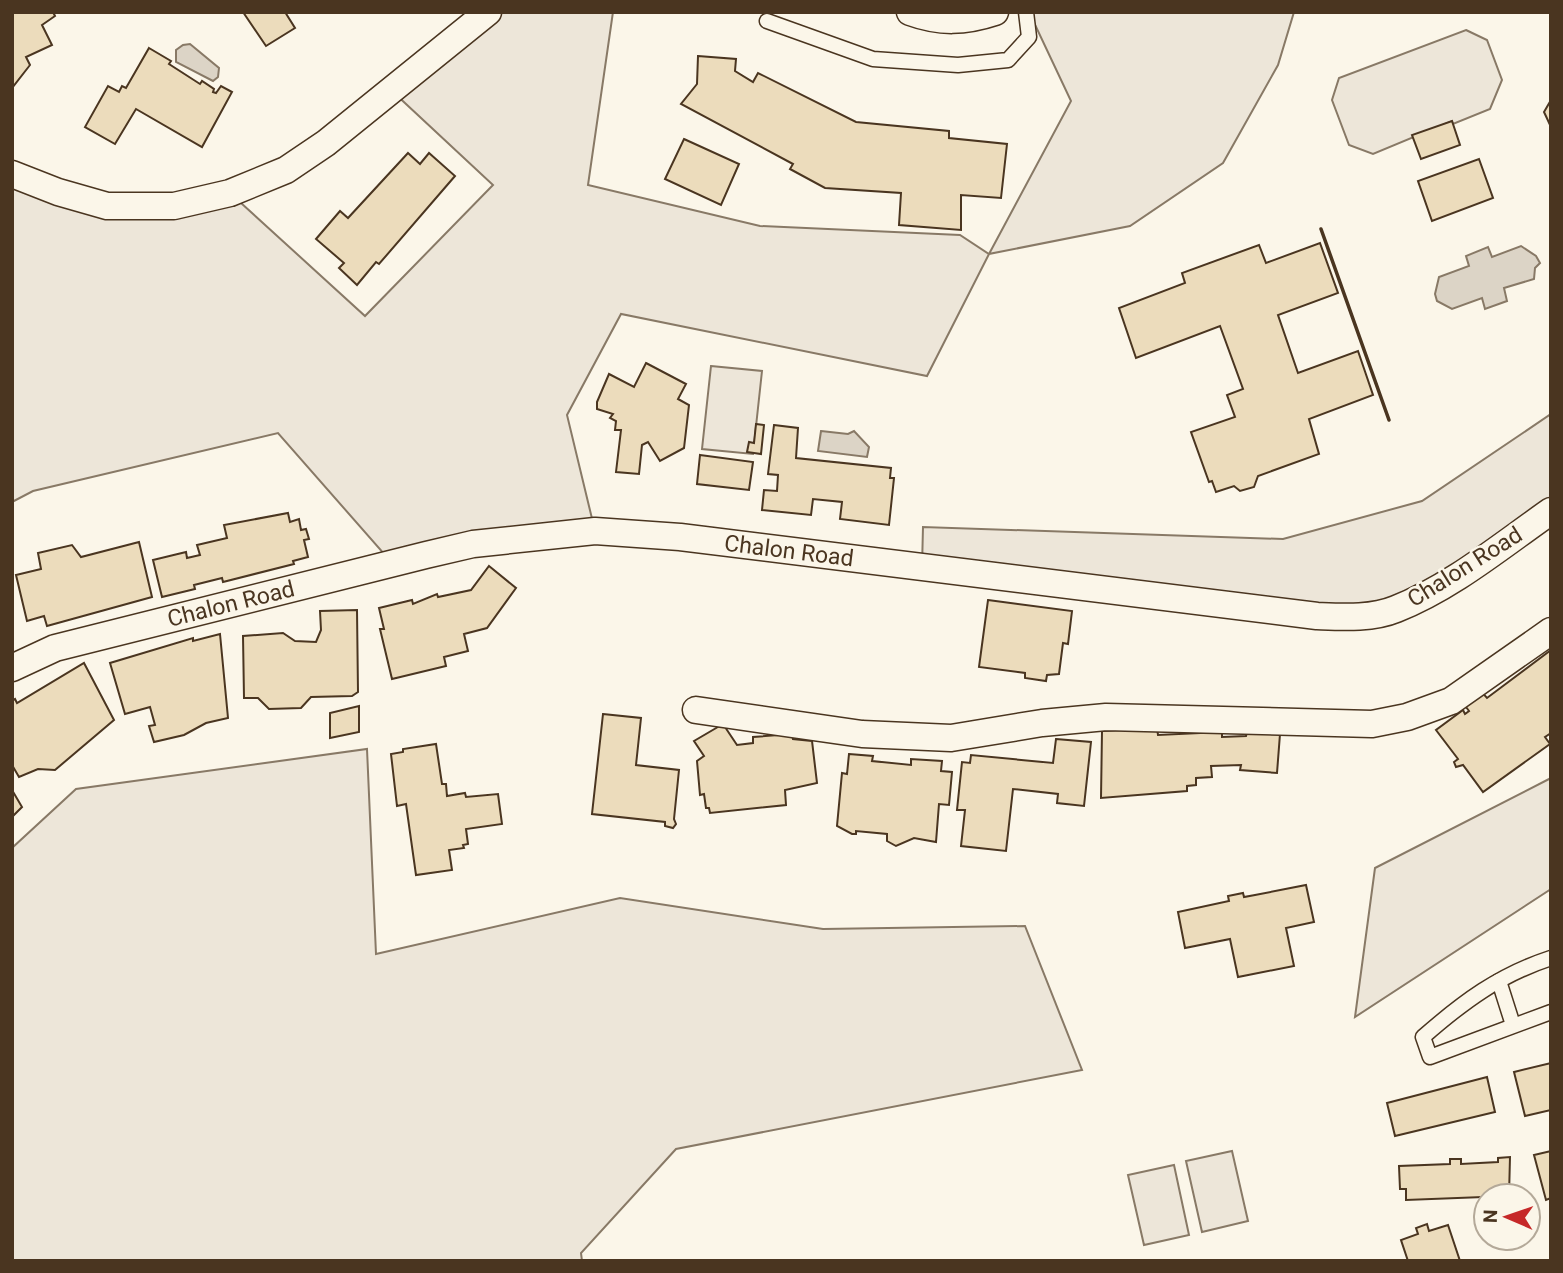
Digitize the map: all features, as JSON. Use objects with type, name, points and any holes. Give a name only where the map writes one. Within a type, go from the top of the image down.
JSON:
[{"type":"street","points":[[12,174],[58,192],[107,205],[174,206],[230,194],[286,170],[326,142],[488,12]]},
{"type":"street","points":[[910,12],[939,20],[966,21],[995,12]]},
{"type":"street","name":"Chalon Road","points":[[12,668],[55,648],[426,555],[473,544],[595,531],[680,537],[1303,614],[1354,617],[1395,610],[1449,582],[1551,511]]},
{"type":"street","points":[[696,710],[862,734],[951,738],[1042,723],[1106,717],[1372,724],[1407,717],[1451,701],[1551,631]]},
{"type":"lane","points":[[767,21],[873,59],[958,65],[1008,60],[1029,37],[1026,12]]},
{"type":"lane","points":[[1551,958],[1468,998],[1423,1037],[1430,1057],[1551,1012]]},
{"type":"lane","points":[[1499,981],[1513,1025]]},
{"type":"shaded area","points":[[488,12],[613,12],[588,185],[760,226],[960,235],[989,254],[927,376],[621,314],[567,415],[595,531],[392,563],[278,433],[33,491],[12,502],[12,174],[107,206],[230,193],[365,316],[493,185],[391,90]]},
{"type":"shaded area","points":[[1029,12],[1294,12],[1278,65],[1223,163],[1130,226],[989,254],[1071,101]]},
{"type":"shaded area","points":[[1466,30],[1487,40],[1502,80],[1490,109],[1453,124],[1452,121],[1373,154],[1349,145],[1332,100],[1339,78]]},
{"type":"shaded area","points":[[190,44],[219,68],[218,77],[213,81],[176,62],[176,50]]},
{"type":"shaded area","points":[[1521,246],[1536,256],[1540,263],[1535,268],[1534,279],[1504,288],[1507,301],[1485,309],[1482,298],[1452,309],[1437,301],[1435,294],[1439,277],[1469,266],[1466,256],[1488,247],[1492,257]]},
{"type":"shaded area","points":[[711,366],[762,371],[753,454],[702,449]]},
{"type":"shaded area","points":[[1551,414],[1551,511],[1395,610],[922,567],[923,527],[1283,539],[1422,501]]},
{"type":"shaded area","points":[[821,431],[848,434],[854,431],[869,447],[867,457],[818,451]]},
{"type":"shaded area","points":[[367,749],[376,954],[620,898],[823,929],[1025,926],[1082,1070],[676,1149],[581,1253],[582,1261],[12,1261],[12,848],[76,789]]},
{"type":"shaded area","points":[[1551,778],[1551,889],[1355,1017],[1375,868]]},
{"type":"shaded area","points":[[1232,1151],[1248,1221],[1202,1232],[1186,1161]]},
{"type":"shaded area","points":[[1174,1165],[1189,1235],[1144,1245],[1128,1175]]},
{"type":"building","points":[[12,12],[53,12],[55,16],[42,25],[52,45],[26,57],[30,65],[12,88]]},
{"type":"building","points":[[243,12],[285,12],[295,28],[266,46]]},
{"type":"building","points":[[149,48],[200,84],[202,81],[214,89],[213,92],[216,93],[221,86],[232,92],[202,147],[136,109],[115,144],[85,127],[108,86],[119,92],[122,86],[126,88]]},
{"type":"building","points":[[698,56],[736,59],[735,71],[753,82],[758,73],[856,122],[949,131],[949,138],[1007,144],[1001,198],[961,195],[961,230],[899,225],[901,193],[825,188],[790,169],[793,164],[681,104],[697,84]]},
{"type":"building","points":[[1551,100],[1551,127],[1544,112]]},
{"type":"building","points":[[1452,121],[1460,145],[1421,159],[1412,135]]},
{"type":"building","points":[[684,139],[739,164],[721,205],[665,179]]},
{"type":"building","points":[[408,153],[420,164],[429,153],[455,176],[379,264],[376,262],[357,285],[339,268],[344,263],[316,239],[340,211],[348,218]]},
{"type":"building","points":[[1479,159],[1493,198],[1432,221],[1418,181]]},
{"type":"building","points":[[1320,243],[1338,293],[1278,315],[1298,373],[1358,351],[1373,395],[1309,419],[1319,454],[1258,476],[1254,487],[1240,491],[1234,486],[1216,492],[1212,481],[1209,482],[1191,432],[1235,417],[1227,395],[1243,389],[1220,326],[1136,358],[1119,308],[1185,283],[1182,273],[1259,245],[1266,263]]},
{"type":"building","points":[[646,363],[686,384],[678,399],[689,405],[684,448],[660,461],[648,442],[642,445],[639,474],[616,472],[621,430],[615,430],[616,421],[610,418],[613,414],[597,409],[597,402],[609,374],[634,387]]},
{"type":"building","points":[[756,424],[764,425],[761,454],[747,452],[749,442],[754,443]]},
{"type":"building","points":[[774,425],[798,428],[796,458],[891,468],[890,478],[894,478],[889,525],[840,519],[842,502],[813,499],[811,515],[762,510],[764,490],[777,491],[778,475],[768,474]]},
{"type":"building","points":[[700,455],[753,462],[749,490],[697,484]]},
{"type":"building","points":[[288,513],[290,522],[299,519],[301,530],[306,529],[309,539],[304,540],[308,557],[293,561],[294,564],[223,582],[222,578],[194,585],[195,589],[162,597],[153,560],[186,552],[187,558],[200,555],[197,545],[227,538],[224,525]]},
{"type":"building","points":[[139,542],[152,597],[47,626],[44,616],[27,621],[16,575],[41,569],[38,553],[72,545],[81,557]]},
{"type":"building","points":[[489,566],[516,588],[487,628],[464,634],[468,651],[444,657],[446,666],[392,679],[380,629],[384,629],[379,608],[412,600],[413,604],[437,594],[438,597],[471,590]]},
{"type":"building","points":[[988,600],[1072,611],[1068,644],[1063,643],[1059,674],[1047,675],[1046,681],[1025,678],[1025,673],[979,667]]},
{"type":"building","points":[[357,610],[358,692],[352,696],[311,697],[301,708],[269,709],[258,698],[244,698],[243,636],[283,633],[295,641],[316,642],[321,630],[320,611]]},
{"type":"building","points":[[220,634],[228,718],[206,723],[184,735],[154,742],[149,726],[155,725],[150,707],[125,714],[110,663],[193,638],[193,641]]},
{"type":"building","points":[[1551,650],[1551,733],[1545,737],[1550,744],[1483,792],[1463,765],[1456,767],[1454,762],[1458,759],[1436,730],[1463,710],[1465,714],[1469,711],[1463,703],[1480,690],[1487,698]]},
{"type":"building","points":[[84,663],[114,720],[55,770],[38,769],[19,777],[12,765],[12,701],[15,699],[17,703]]},
{"type":"building","points":[[359,706],[359,732],[330,738],[330,713]]},
{"type":"building","points":[[603,714],[641,718],[636,765],[679,770],[674,819],[676,824],[673,828],[665,826],[665,822],[592,814]]},
{"type":"building","points":[[723,724],[737,745],[753,743],[753,737],[792,734],[793,739],[812,741],[817,783],[785,790],[786,805],[710,813],[709,808],[706,808],[704,794],[700,795],[697,761],[704,756],[694,741]]},
{"type":"building","points":[[1157,728],[1158,735],[1222,732],[1222,737],[1246,736],[1247,732],[1280,734],[1277,773],[1240,770],[1241,765],[1211,766],[1212,777],[1196,778],[1196,785],[1187,786],[1187,791],[1101,798],[1102,731]]},
{"type":"building","points":[[1056,739],[1091,742],[1084,806],[1057,803],[1058,794],[1013,789],[1006,851],[961,846],[965,810],[957,810],[962,762],[970,763],[971,755],[1053,763]]},
{"type":"building","points":[[436,744],[442,784],[446,784],[447,796],[465,793],[466,797],[498,794],[502,824],[466,829],[468,844],[463,845],[464,848],[449,850],[452,870],[416,875],[406,804],[397,806],[391,754],[403,752],[403,749]]},
{"type":"building","points":[[849,754],[873,756],[872,761],[911,765],[911,759],[942,761],[941,771],[952,772],[949,805],[939,804],[936,842],[914,838],[896,846],[887,841],[887,834],[856,831],[856,834],[852,834],[837,826],[842,773],[847,774]]},
{"type":"building","points":[[12,790],[22,807],[12,817]]},
{"type":"building","points":[[1306,885],[1314,922],[1286,928],[1294,966],[1238,977],[1230,939],[1185,948],[1178,912],[1229,901],[1228,896],[1243,893],[1244,897]]},
{"type":"building","points":[[1551,1063],[1551,1110],[1525,1116],[1514,1072]]},
{"type":"building","points":[[1487,1077],[1495,1112],[1395,1136],[1387,1103]]},
{"type":"building","points":[[1551,1151],[1551,1198],[1546,1200],[1542,1182],[1534,1155]]},
{"type":"building","points":[[1510,1157],[1509,1182],[1472,1182],[1472,1197],[1406,1200],[1406,1189],[1400,1189],[1399,1166],[1450,1164],[1450,1159],[1461,1159],[1461,1164],[1498,1162],[1498,1158]]},
{"type":"building","points":[[1427,1224],[1429,1231],[1448,1225],[1460,1261],[1408,1261],[1401,1240],[1418,1234],[1416,1228]]},
{"type":"wall","points":[[1321,229],[1389,420]]}]
